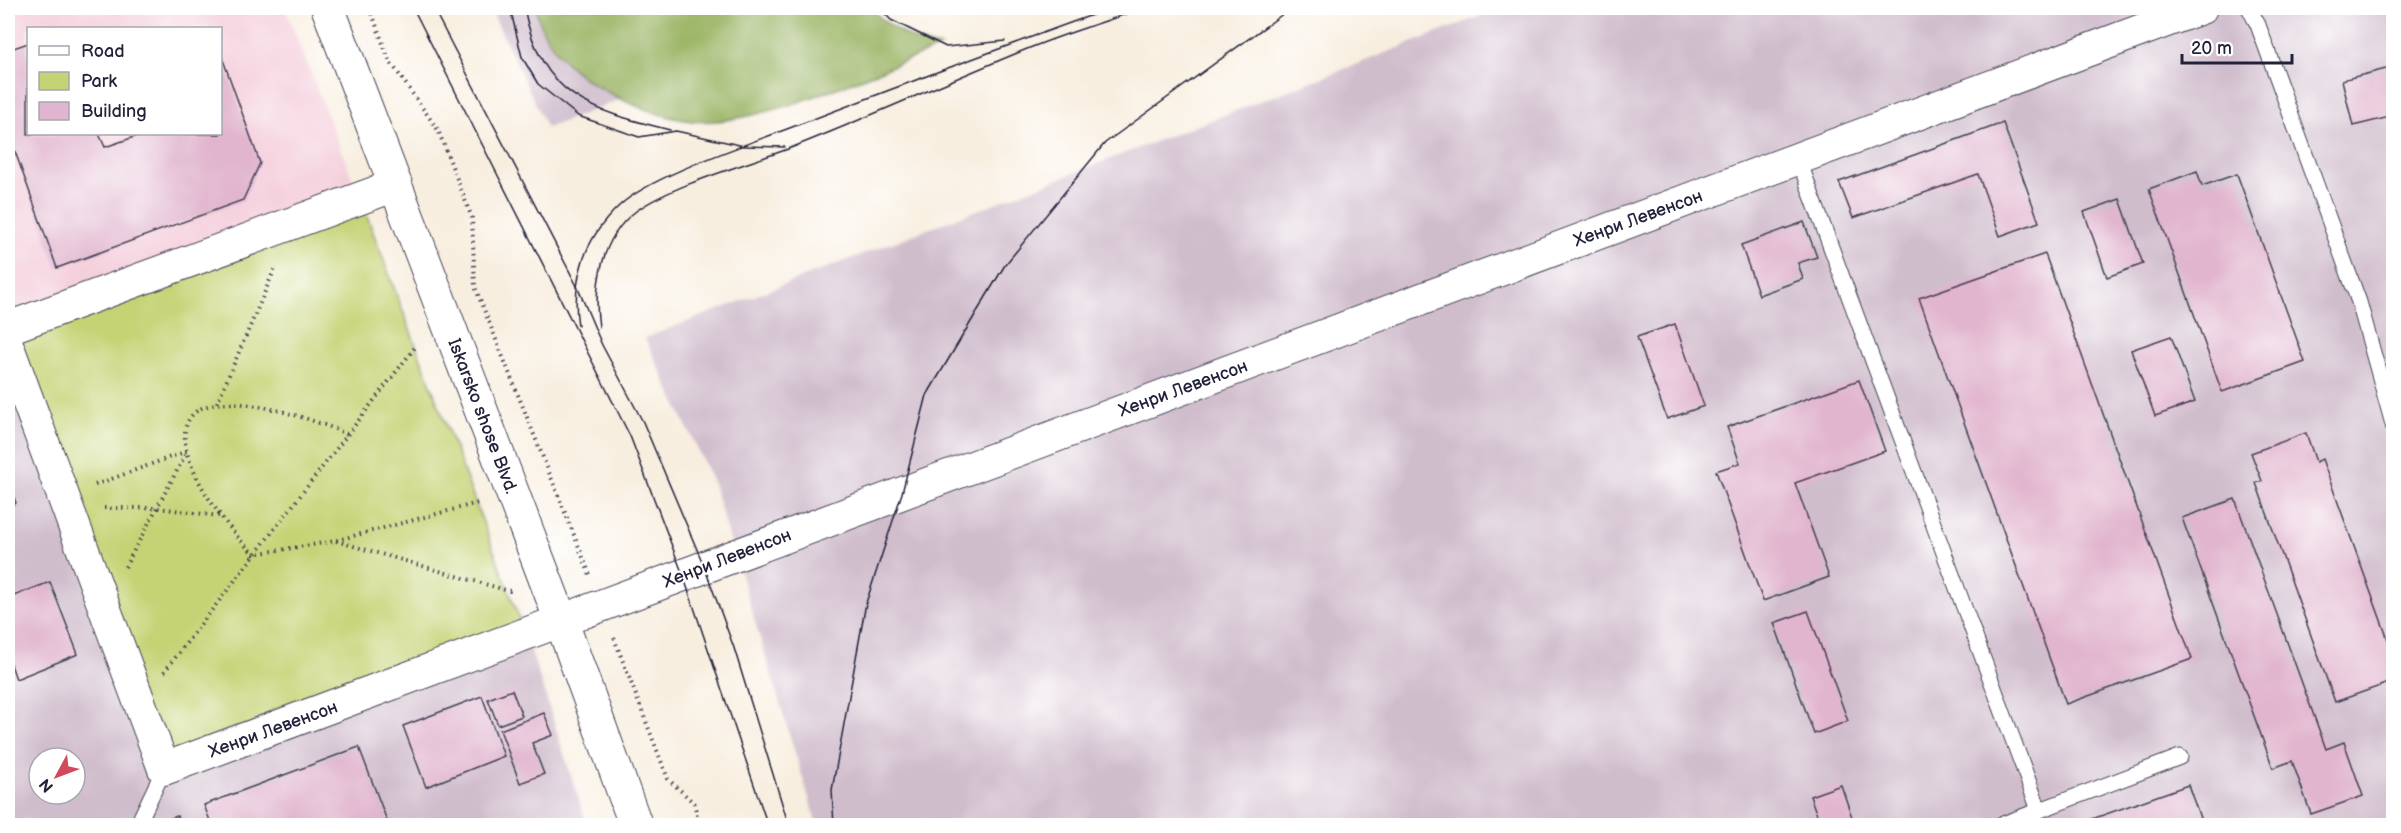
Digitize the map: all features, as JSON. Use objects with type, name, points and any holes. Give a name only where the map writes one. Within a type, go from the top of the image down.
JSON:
[{"type":"main road","name":"Iskarsko shose Blvd.","points":[[328,8],[562,623],[636,825]]},
{"type":"street","name":"Хенри Левенсон","points":[[164,769],[562,623],[735,555],[2201,8]]},
{"type":"street","points":[[8,328],[396,185]]},
{"type":"street","points":[[8,347],[164,769]]},
{"type":"lane","points":[[2249,8],[2258,25],[2359,302],[2394,428]]},
{"type":"lane","points":[[1798,158],[2039,810]]},
{"type":"lane","points":[[1998,825],[2180,757]]},
{"type":"lane","points":[[137,825],[164,769]]},
{"type":"path","points":[[370,8],[389,60],[438,130],[471,218],[475,287],[603,606],[668,779],[694,803],[700,825]]},
{"type":"path","points":[[217,403],[295,222]]},
{"type":"path","points":[[140,704],[416,345]]},
{"type":"path","points":[[254,554],[238,540],[199,485],[187,451],[186,426],[199,409],[217,403],[272,409],[303,416],[347,434]]},
{"type":"path","points":[[65,502],[187,451]]},
{"type":"path","points":[[104,606],[187,451]]},
{"type":"path","points":[[65,502],[158,508],[220,516]]},
{"type":"path","points":[[254,554],[334,541],[478,502]]},
{"type":"path","points":[[334,541],[509,591]]},
{"type":"shaded area","points":[[8,8],[285,8],[360,198],[8,328]]},
{"type":"shaded area","points":[[490,8],[854,8],[547,128]]},
{"type":"shaded area","points":[[1502,8],[2393,8],[2393,825],[817,825],[712,480],[645,338]]},
{"type":"shaded area","points":[[8,347],[526,636],[587,825],[8,825]]},
{"type":"green space","points":[[536,8],[870,8],[902,33],[920,42],[940,47],[817,96],[783,107],[719,121],[692,121],[667,116],[629,103],[575,71],[550,42]]},
{"type":"green space","points":[[360,198],[526,636],[164,769],[8,328]]},
{"type":"building","points":[[27,43],[27,135],[99,135],[105,147],[140,135],[222,135],[222,57],[260,163],[243,200],[57,268],[8,132],[8,50]]},
{"type":"building","points":[[2394,67],[2394,116],[2353,126],[2342,80]]},
{"type":"building","points":[[2003,123],[2039,222],[2000,236],[1978,174],[1853,218],[1839,182]]},
{"type":"building","points":[[2197,171],[2202,186],[2237,174],[2305,362],[2222,392],[2149,189]]},
{"type":"building","points":[[2120,199],[2143,264],[2107,277],[2084,212]]},
{"type":"building","points":[[1804,222],[1817,257],[1798,263],[1803,279],[1759,295],[1741,245]]},
{"type":"building","points":[[2045,254],[2192,659],[2066,704],[1919,298]]},
{"type":"building","points":[[1675,324],[1704,406],[1667,419],[1637,337]]},
{"type":"building","points":[[2171,336],[2195,402],[2155,416],[2131,350]]},
{"type":"building","points":[[1859,380],[1885,451],[1795,483],[1829,577],[1763,601],[1716,471],[1740,463],[1727,427]]},
{"type":"building","points":[[2306,433],[2316,462],[2322,459],[2394,656],[2394,681],[2335,702],[2256,483],[2262,481],[2251,453]]},
{"type":"building","points":[[8,482],[16,503],[8,507]]},
{"type":"building","points":[[2235,499],[2326,749],[2344,742],[2363,796],[2311,814],[2292,761],[2273,768],[2182,518]]},
{"type":"building","points":[[50,582],[78,654],[16,679],[8,656],[8,598]]},
{"type":"building","points":[[1808,611],[1848,721],[1814,734],[1774,623]]},
{"type":"building","points":[[512,690],[522,716],[498,725],[488,699]]},
{"type":"building","points":[[482,696],[504,756],[426,787],[403,726]]},
{"type":"building","points":[[544,713],[553,735],[532,743],[544,774],[520,783],[500,730]]},
{"type":"building","points":[[359,747],[389,826],[212,826],[204,805]]},
{"type":"building","points":[[1841,785],[1855,826],[1821,826],[1810,796]]},
{"type":"building","points":[[2188,785],[2203,826],[2075,826],[2075,825]]},
{"type":"building","points":[[177,816],[180,826],[152,826],[152,825]]},
{"type":"tram line","points":[[413,8],[630,436],[683,575],[768,826]]},
{"type":"tram line","points":[[433,8],[577,286],[602,345],[643,422],[704,566],[734,648],[789,826]]},
{"type":"tram line","points":[[510,8],[522,57],[538,84],[578,116],[639,137],[676,131],[744,146],[785,147]]},
{"type":"tram line","points":[[524,8],[532,38],[543,62],[573,95],[616,115],[670,130]]},
{"type":"tram line","points":[[879,8],[891,20],[946,47],[1005,41]]},
{"type":"tram line","points":[[578,326],[576,309],[579,276],[589,246],[597,232],[619,206],[651,184],[718,155],[1112,8]]},
{"type":"tram line","points":[[599,327],[597,296],[607,249],[624,222],[651,202],[709,176],[819,137],[1032,47],[1144,8]]},
{"type":"tram line","points":[[834,826],[832,790],[866,603],[902,493],[927,395],[1005,265],[1105,143],[1291,8]]}]
